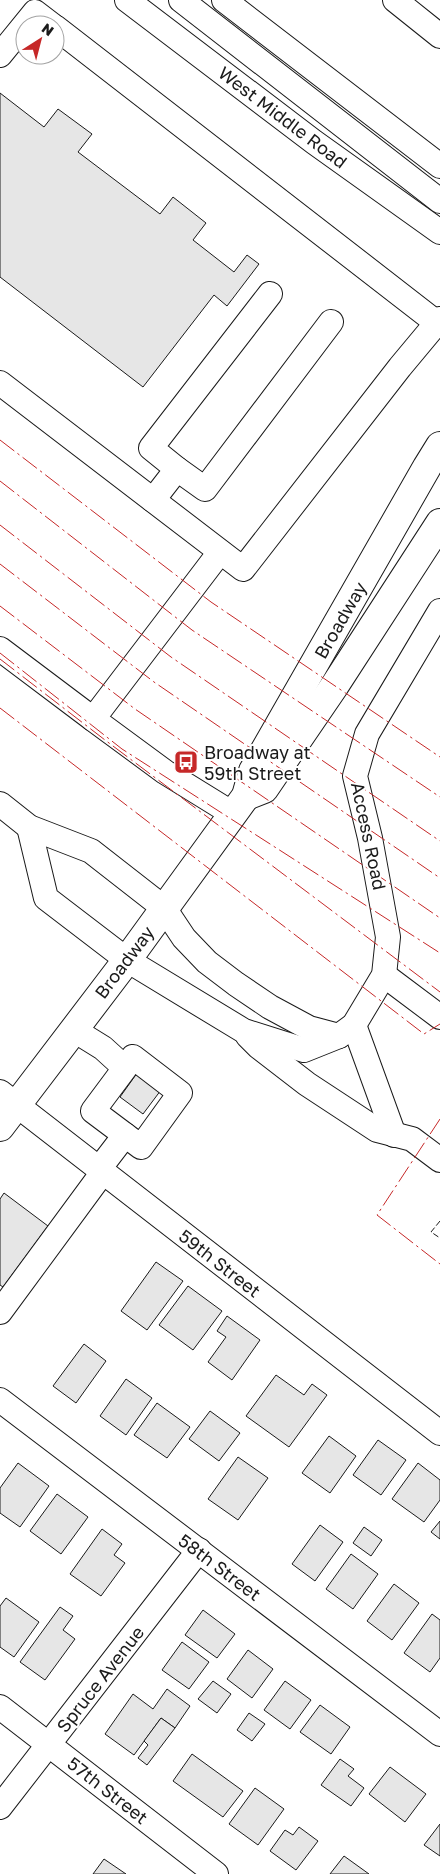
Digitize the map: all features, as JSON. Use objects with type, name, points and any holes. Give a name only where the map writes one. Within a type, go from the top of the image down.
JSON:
[{"type":"main road","name":"Broadway","points":[[0,1127],[9,1099],[74,1030],[239,805],[253,771],[433,456]]},
{"type":"main road","name":"Broadway","points":[[239,805],[264,789],[340,677],[440,523]]},
{"type":"street","name":"West Middle Road","points":[[127,0],[314,142],[440,232]]},
{"type":"street","name":"West Middle Road","points":[[181,0],[440,201]]},
{"type":"street","points":[[224,0],[440,166]]},
{"type":"street","points":[[395,0],[440,36]]},
{"type":"street","points":[[0,383],[243,570],[400,368],[439,321],[65,35]]},
{"type":"street","points":[[0,55],[15,37]]},
{"type":"street","points":[[270,294],[151,448],[205,489],[331,322]]},
{"type":"street","points":[[153,500],[177,469]]},
{"type":"street","points":[[93,719],[220,552]]},
{"type":"street","name":"Access Road","points":[[347,1031],[384,975],[388,937],[370,838],[355,776],[367,734],[440,611]]},
{"type":"street","points":[[0,649],[165,772],[239,805]]},
{"type":"street","points":[[0,804],[30,827],[91,851],[164,908],[189,944],[207,962],[270,1007],[310,1028],[347,1031]]},
{"type":"street","points":[[30,827],[46,898],[126,960],[244,1031],[304,1050],[347,1031]]},
{"type":"street","points":[[384,975],[440,1017]]},
{"type":"street","points":[[74,1030],[102,1048],[126,1068]]},
{"type":"street","points":[[244,1031],[259,1047],[307,1084],[377,1130],[412,1139],[440,1160]]},
{"type":"street","points":[[347,1031],[394,1134]]},
{"type":"street","points":[[133,1057],[180,1093],[141,1147],[93,1111],[126,1068],[133,1057]]},
{"type":"street","name":"59th Street","points":[[9,1099],[440,1433]]},
{"type":"street","points":[[0,1312],[125,1135]]},
{"type":"street","name":"58th Street","points":[[0,1400],[440,1734]]},
{"type":"street","name":"Spruce Avenue","points":[[0,1807],[199,1550]]},
{"type":"street","name":"57th Street","points":[[0,1707],[216,1874]]},
{"type":"building","points":[[0,93],[44,127],[58,109],[92,134],[78,152],[160,214],[173,197],[206,223],[193,240],[234,272],[247,255],[259,264],[227,306],[214,295],[143,387],[0,277]]},
{"type":"building","points":[[140,1069],[164,1086],[143,1114],[120,1097]]},
{"type":"building","points":[[4,1193],[48,1226],[3,1287],[0,1285],[0,1199]]},
{"type":"building","points":[[156,1262],[183,1281],[147,1330],[121,1311]]},
{"type":"building","points":[[188,1286],[222,1311],[193,1350],[159,1325]]},
{"type":"building","points":[[227,1316],[260,1340],[232,1380],[208,1362],[226,1337],[217,1331]]},
{"type":"building","points":[[84,1344],[106,1361],[76,1403],[53,1386]]},
{"type":"building","points":[[276,1375],[304,1395],[312,1384],[327,1395],[289,1447],[246,1416]]},
{"type":"building","points":[[126,1379],[152,1398],[126,1435],[100,1416]]},
{"type":"building","points":[[157,1403],[190,1427],[167,1458],[134,1435]]},
{"type":"building","points":[[210,1411],[240,1433],[219,1461],[189,1439]]},
{"type":"building","points":[[329,1436],[356,1456],[330,1493],[302,1473]]},
{"type":"building","points":[[378,1440],[406,1460],[381,1495],[353,1475]]},
{"type":"building","points":[[238,1457],[268,1478],[238,1520],[208,1499]]},
{"type":"building","points":[[18,1463],[49,1486],[20,1527],[0,1513],[0,1488]]},
{"type":"building","points":[[418,1463],[440,1480],[440,1500],[424,1522],[392,1499]]},
{"type":"building","points":[[57,1494],[88,1517],[61,1554],[30,1531]]},
{"type":"building","points":[[440,1521],[440,1539],[431,1532]]},
{"type":"building","points":[[320,1525],[343,1542],[315,1581],[292,1564]]},
{"type":"building","points":[[364,1527],[382,1540],[371,1556],[353,1543]]},
{"type":"building","points":[[102,1529],[122,1544],[114,1555],[125,1563],[101,1596],[70,1574]]},
{"type":"building","points":[[351,1554],[378,1574],[353,1609],[326,1589]]},
{"type":"building","points":[[394,1584],[419,1603],[392,1640],[367,1621]]},
{"type":"building","points":[[6,1598],[39,1622],[14,1657],[0,1647],[0,1606]]},
{"type":"building","points":[[60,1607],[73,1616],[63,1630],[75,1639],[45,1680],[20,1662]]},
{"type":"building","points":[[203,1610],[235,1634],[217,1658],[185,1635]]},
{"type":"building","points":[[432,1614],[440,1620],[440,1658],[430,1672],[404,1653]]},
{"type":"building","points":[[182,1642],[209,1662],[189,1689],[162,1670]]},
{"type":"building","points":[[248,1650],[273,1669],[252,1698],[227,1679]]},
{"type":"building","points":[[213,1681],[231,1694],[217,1713],[198,1699]]},
{"type":"building","points":[[285,1681],[311,1700],[290,1729],[264,1710]]},
{"type":"building","points":[[167,1689],[190,1706],[175,1728],[161,1718],[134,1755],[105,1734],[133,1694],[153,1709]]},
{"type":"building","points":[[320,1705],[350,1727],[331,1754],[300,1732]]},
{"type":"building","points":[[249,1713],[265,1724],[252,1741],[237,1730]]},
{"type":"building","points":[[161,1718],[175,1728],[147,1765],[138,1758],[148,1745],[144,1741]]},
{"type":"building","points":[[192,1754],[243,1791],[223,1817],[173,1781]]},
{"type":"building","points":[[340,1759],[354,1769],[348,1776],[364,1788],[351,1806],[321,1785]]},
{"type":"building","points":[[390,1767],[426,1794],[405,1822],[369,1794]]},
{"type":"building","points":[[255,1788],[284,1809],[258,1845],[229,1824]]},
{"type":"building","points":[[440,1824],[440,1856],[424,1845]]},
{"type":"building","points":[[299,1827],[318,1841],[296,1870],[270,1851],[285,1830],[293,1835]]},
{"type":"building","points":[[344,1856],[369,1874],[330,1874]]},
{"type":"building","points":[[104,1859],[126,1874],[93,1874]]},
{"type":"fence","points":[[440,1221],[431,1232],[440,1238]]},
{"type":"power","points":[[0,440],[211,602],[440,757]]},
{"type":"power","points":[[0,481],[192,630],[440,797]]},
{"type":"power","points":[[0,525],[171,657],[440,841]]},
{"type":"power","points":[[0,564],[154,682],[440,878]]},
{"type":"power","points":[[0,606],[135,709],[440,918]]},
{"type":"power","points":[[0,653],[122,749],[440,953]]},
{"type":"power","points":[[0,659],[440,992]]},
{"type":"power","points":[[0,708],[424,1034],[440,1024]]},
{"type":"power","points":[[440,1119],[377,1215],[440,1264]]},
{"type":"place","name":"Broadway at 59th Street","points":[[186,762]]}]
